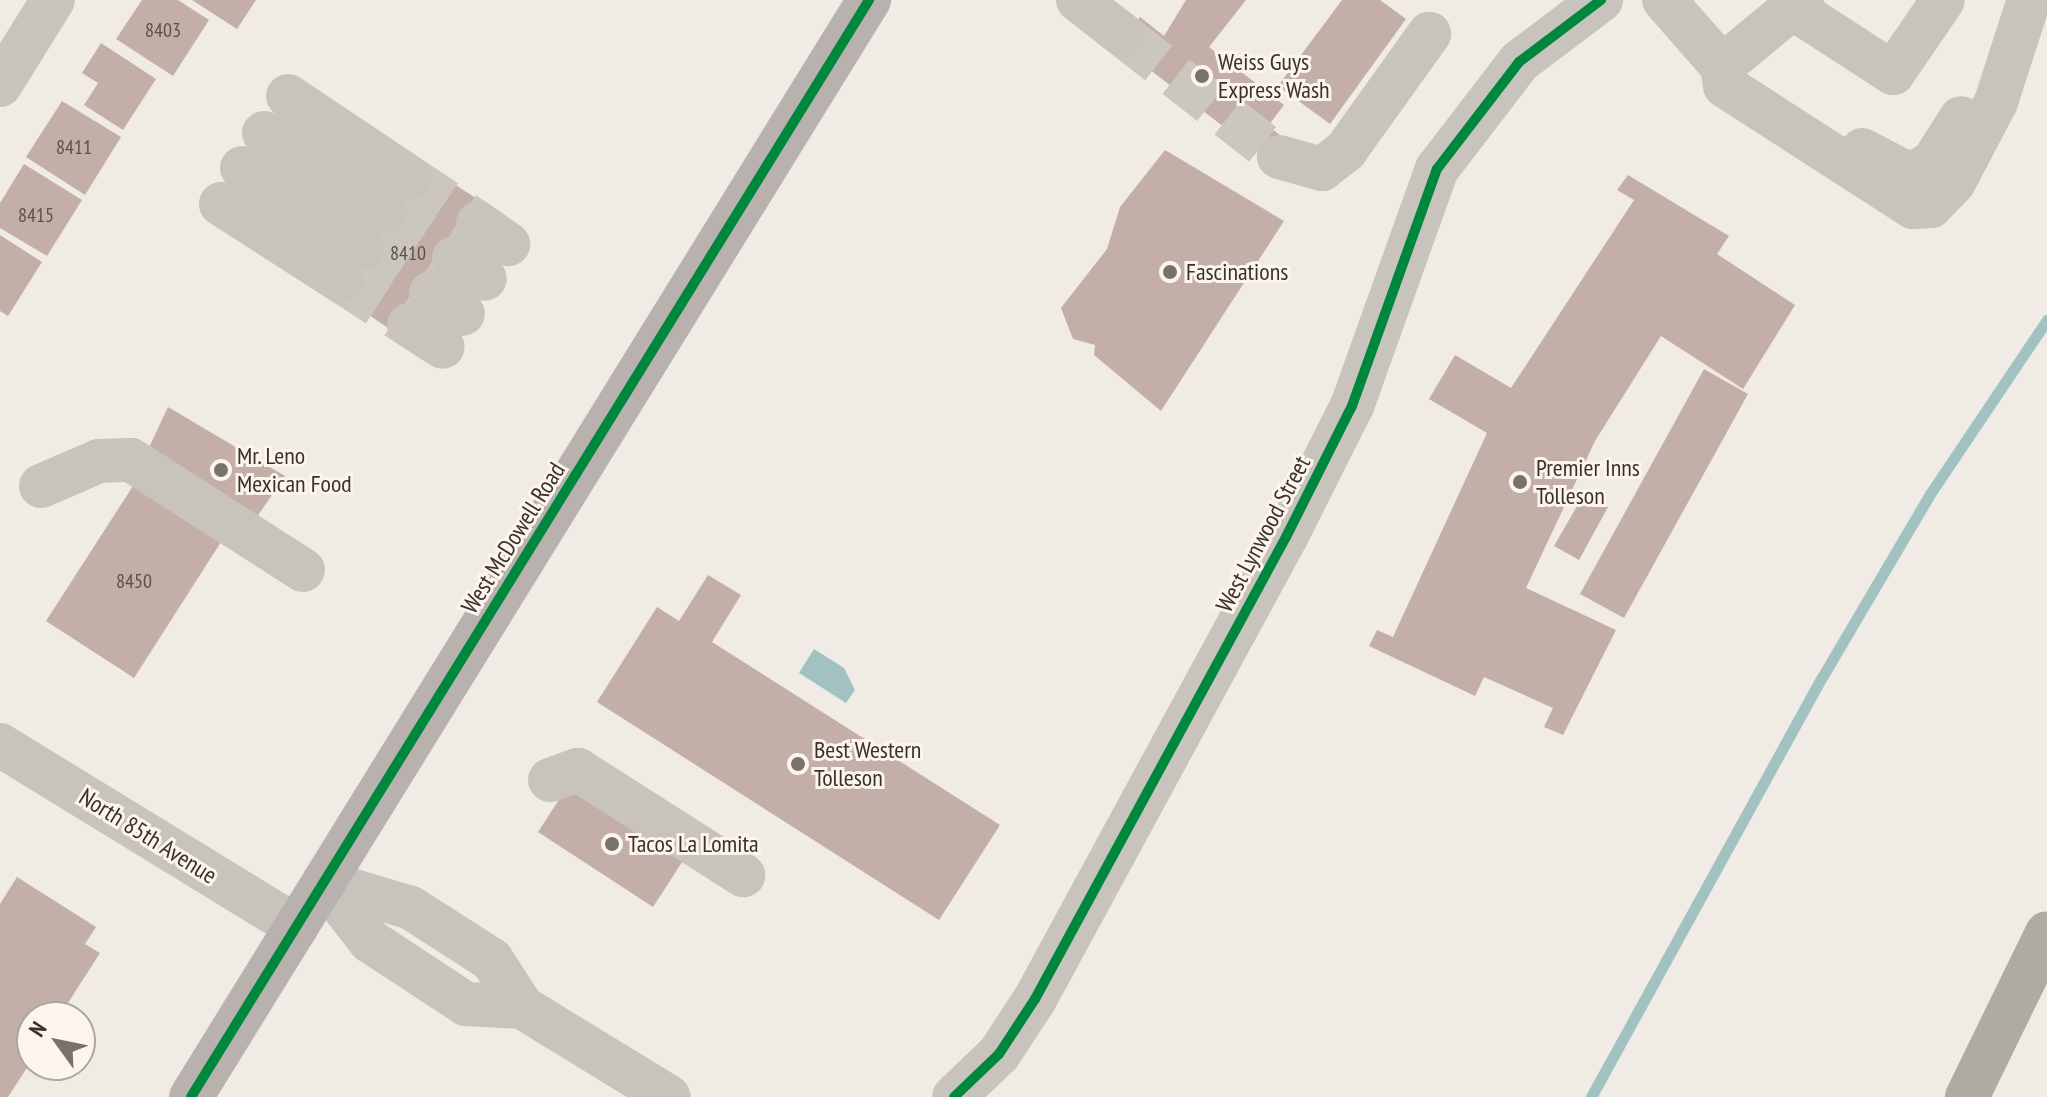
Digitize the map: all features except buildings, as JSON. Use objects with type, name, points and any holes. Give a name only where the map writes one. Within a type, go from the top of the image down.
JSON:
[{"type":"highway","points":[[1967,1097],[2047,933]]},
{"type":"main road","name":"West McDowell Road","points":[[191,1097],[869,0]]},
{"type":"street","points":[[0,85],[53,0]]},
{"type":"street","points":[[1078,0],[1124,36]]},
{"type":"street","name":"West Lynwood Street","points":[[954,1097],[999,1054],[1035,999],[1299,512],[1352,406],[1437,169],[1519,62],[1601,0]]},
{"type":"street","points":[[1664,0],[1722,66],[1725,86],[1890,197],[1931,206],[1954,182],[1996,102],[2029,0]]},
{"type":"street","points":[[1722,66],[1798,5],[1893,73],[1943,0]]},
{"type":"street","points":[[1722,66],[1743,65],[1890,170],[1910,175],[1944,150],[1971,99],[2000,0]]},
{"type":"street","points":[[1279,157],[1322,169],[1346,150],[1429,34]]},
{"type":"street","points":[[288,96],[374,230]]},
{"type":"street","points":[[374,230],[242,168],[374,230]]},
{"type":"street","points":[[41,486],[99,461],[131,460],[303,570]]},
{"type":"street","name":"North 85th Avenue","points":[[0,745],[297,927]]},
{"type":"street","points":[[550,780],[578,770],[743,875]]},
{"type":"street","points":[[324,882],[411,908],[492,960],[522,1007],[669,1097]]},
{"type":"water","points":[[814,649],[844,668],[855,690],[846,703],[799,673]]},
{"type":"waterway","points":[[1591,1097],[1821,679],[1930,494],[2047,320]]},
{"type":"tunnel","points":[[1124,36],[1279,157]]},
{"type":"tunnel","points":[[409,177],[478,223]]},
{"type":"tunnel","points":[[386,212],[454,258]]},
{"type":"tunnel","points":[[362,248],[431,293]]},
{"type":"tunnel","points":[[341,281],[409,325]]},
{"type":"cycle path","points":[[191,1097],[869,0]]},
{"type":"cycle path","points":[[954,1097],[999,1054],[1035,999],[1286,537],[1352,406],[1437,169],[1519,62],[1601,0]]},
{"type":"place","name":"Weiss Guys Express Wash","points":[[1202,76]]},
{"type":"place","name":"Fascinations","points":[[1170,272]]},
{"type":"place","name":"Mr. Leno Mexican Food","points":[[221,470]]},
{"type":"place","name":"Premier Inns Tolleson","points":[[1520,482]]},
{"type":"place","name":"Best Western Tolleson","points":[[798,764]]},
{"type":"place","name":"Tacos La Lomita","points":[[612,844]]}]
